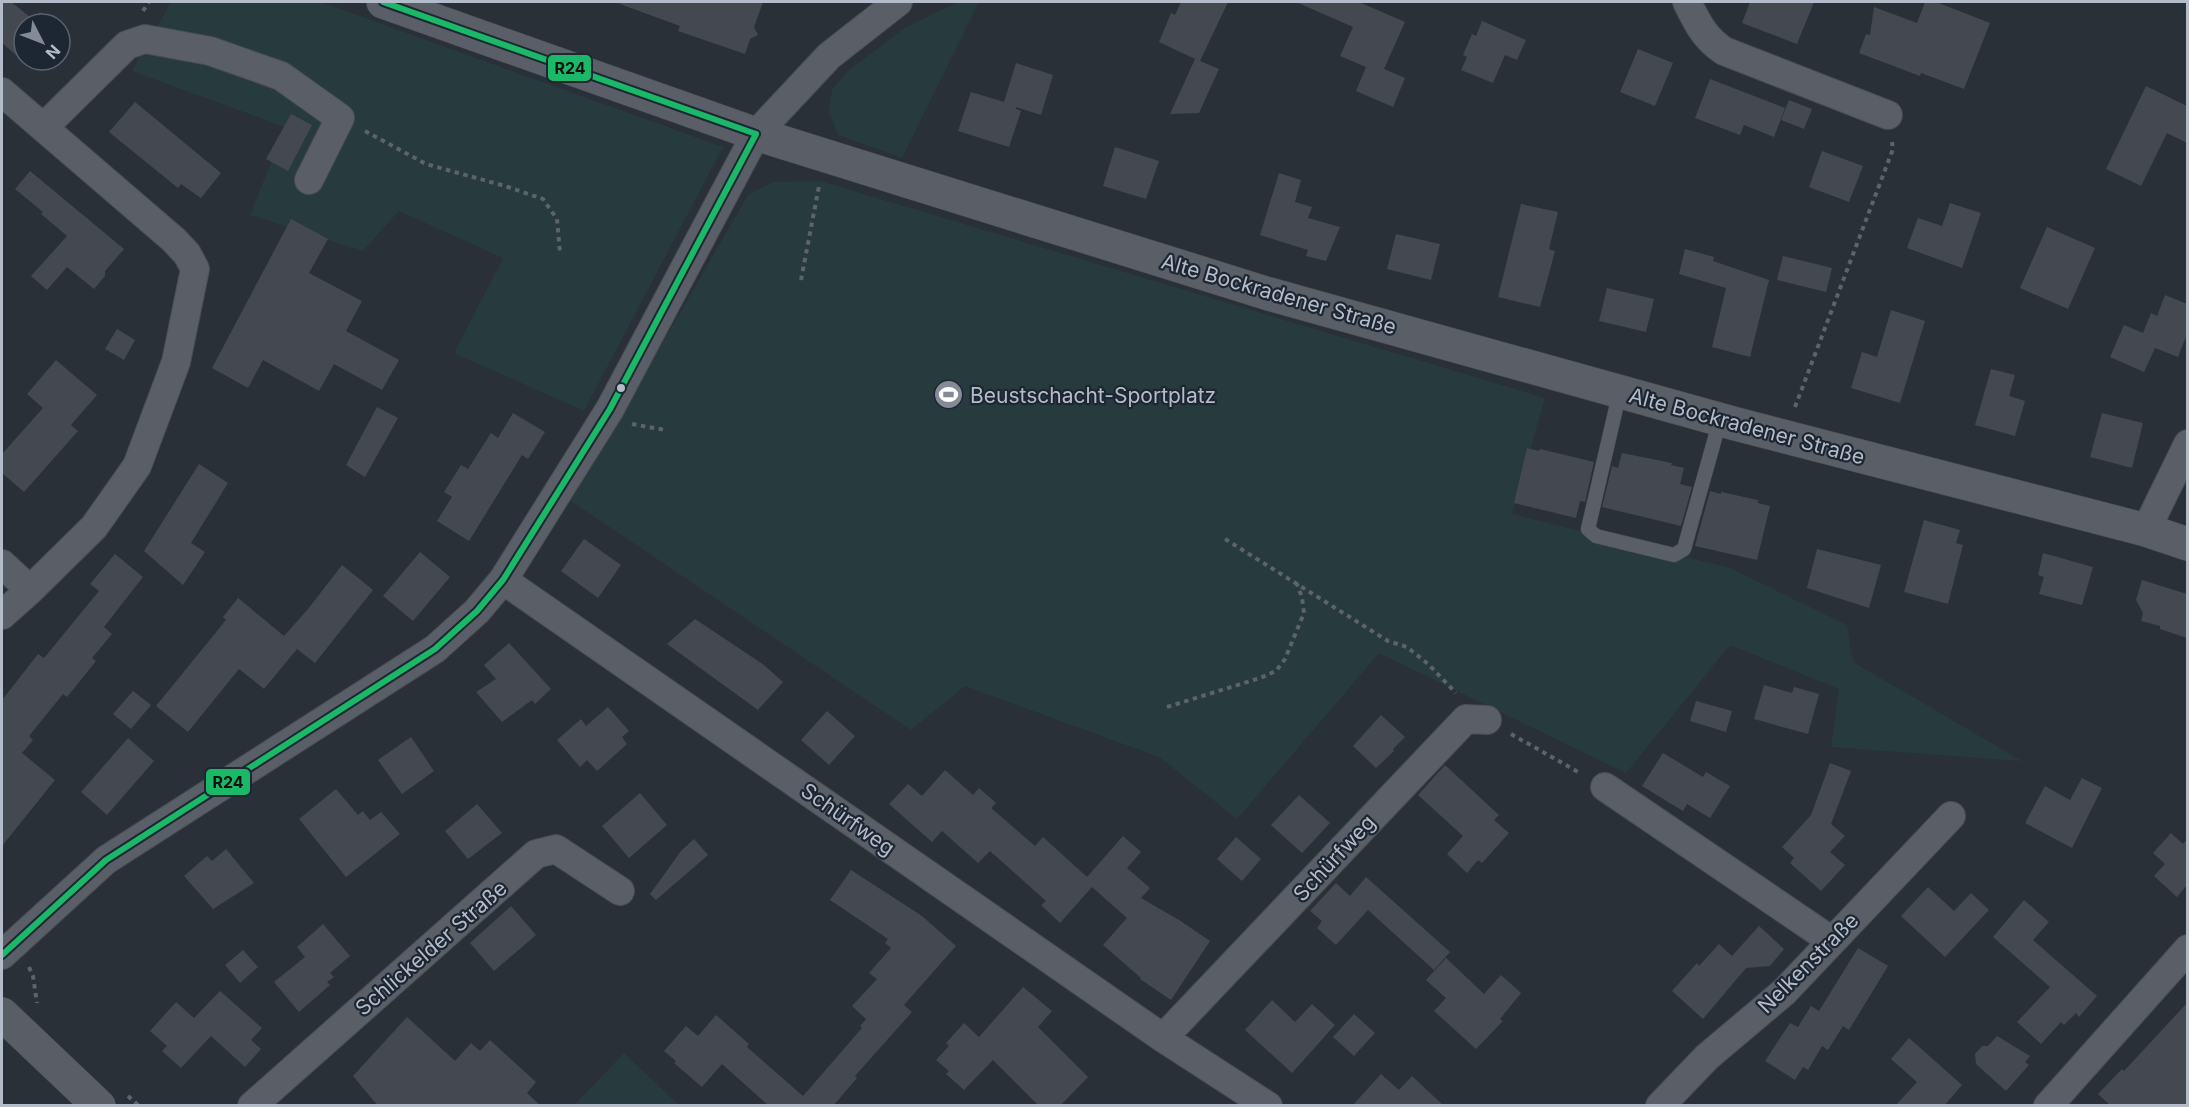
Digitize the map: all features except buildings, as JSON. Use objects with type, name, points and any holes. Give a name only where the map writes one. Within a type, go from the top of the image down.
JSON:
[{"type":"main road","points":[[2,1014],[99,1106]]},
{"type":"street","name":"Alte Bockradener Straße","points":[[383,2],[756,134],[1269,294],[1720,420],[2146,530],[2187,544]]},
{"type":"street","points":[[5,952],[106,860],[435,649],[477,611],[502,580],[610,409],[756,134],[829,56],[898,2]]},
{"type":"street","points":[[1687,2],[1700,29],[1712,44],[1724,51],[1888,115]]},
{"type":"street","points":[[44,127],[127,45],[146,39],[210,51],[280,76],[340,118],[309,180]]},
{"type":"street","points":[[2,92],[174,240],[187,254],[195,269],[176,362],[137,466],[94,527],[2,615]]},
{"type":"street","points":[[2146,530],[2187,444]]},
{"type":"street","points":[[2,564],[30,590]]},
{"type":"street","name":"Schürfweg","points":[[502,580],[1163,1038],[1268,1106]]},
{"type":"street","name":"Schürfweg","points":[[1163,1038],[1476,719]]},
{"type":"street","points":[[1605,787],[1832,941]]},
{"type":"street","name":"Nelkenstraße","points":[[1660,1106],[1707,1057],[1785,992],[1951,816]]},
{"type":"street","name":"Schlickelder Straße","points":[[252,1106],[536,854],[556,849],[620,891]]},
{"type":"street","points":[[2056,1102],[2187,949]]},
{"type":"lane","points":[[1620,391],[1588,529],[1596,536],[1674,555],[1684,549],[1720,420]]},
{"type":"path","points":[[1784,437],[1893,149],[1888,115]]},
{"type":"path","points":[[340,118],[426,164],[505,186],[543,200],[557,219],[560,254]]},
{"type":"path","points":[[801,280],[818,195],[823,155]]},
{"type":"path","points":[[629,424],[665,430]]},
{"type":"path","points":[[1225,539],[1388,641],[1407,647],[1455,689],[1476,719],[1605,787]]},
{"type":"path","points":[[1167,707],[1276,671],[1285,659],[1304,613],[1302,597],[1295,582]]},
{"type":"path","points":[[5,952],[29,968],[33,976],[37,1005],[41,1011]]},
{"type":"green space","points":[[171,2],[321,2],[723,147],[584,411],[454,353],[503,258],[399,211],[363,251],[250,215],[285,127],[132,71]]},
{"type":"green space","points":[[958,2],[979,2],[902,158],[838,135],[829,112],[832,90],[847,72],[906,27]]},
{"type":"green space","points":[[820,181],[1545,398],[1512,514],[1730,568],[1847,625],[1853,662],[2022,761],[1831,747],[1839,689],[1730,645],[1626,773],[1379,653],[1237,819],[1159,757],[965,686],[911,730],[571,501],[748,195],[772,182]]},
{"type":"green space","points":[[624,1053],[679,1105],[574,1105]]},
{"type":"transit line","name":"R24","points":[[383,2],[756,134]]},
{"type":"transit line","name":"R24","points":[[2,955],[106,860],[435,649],[477,611],[503,580],[610,409],[756,134]]},
{"type":"place","name":"Beustschacht-Sportplatz","points":[[949,395]]}]
